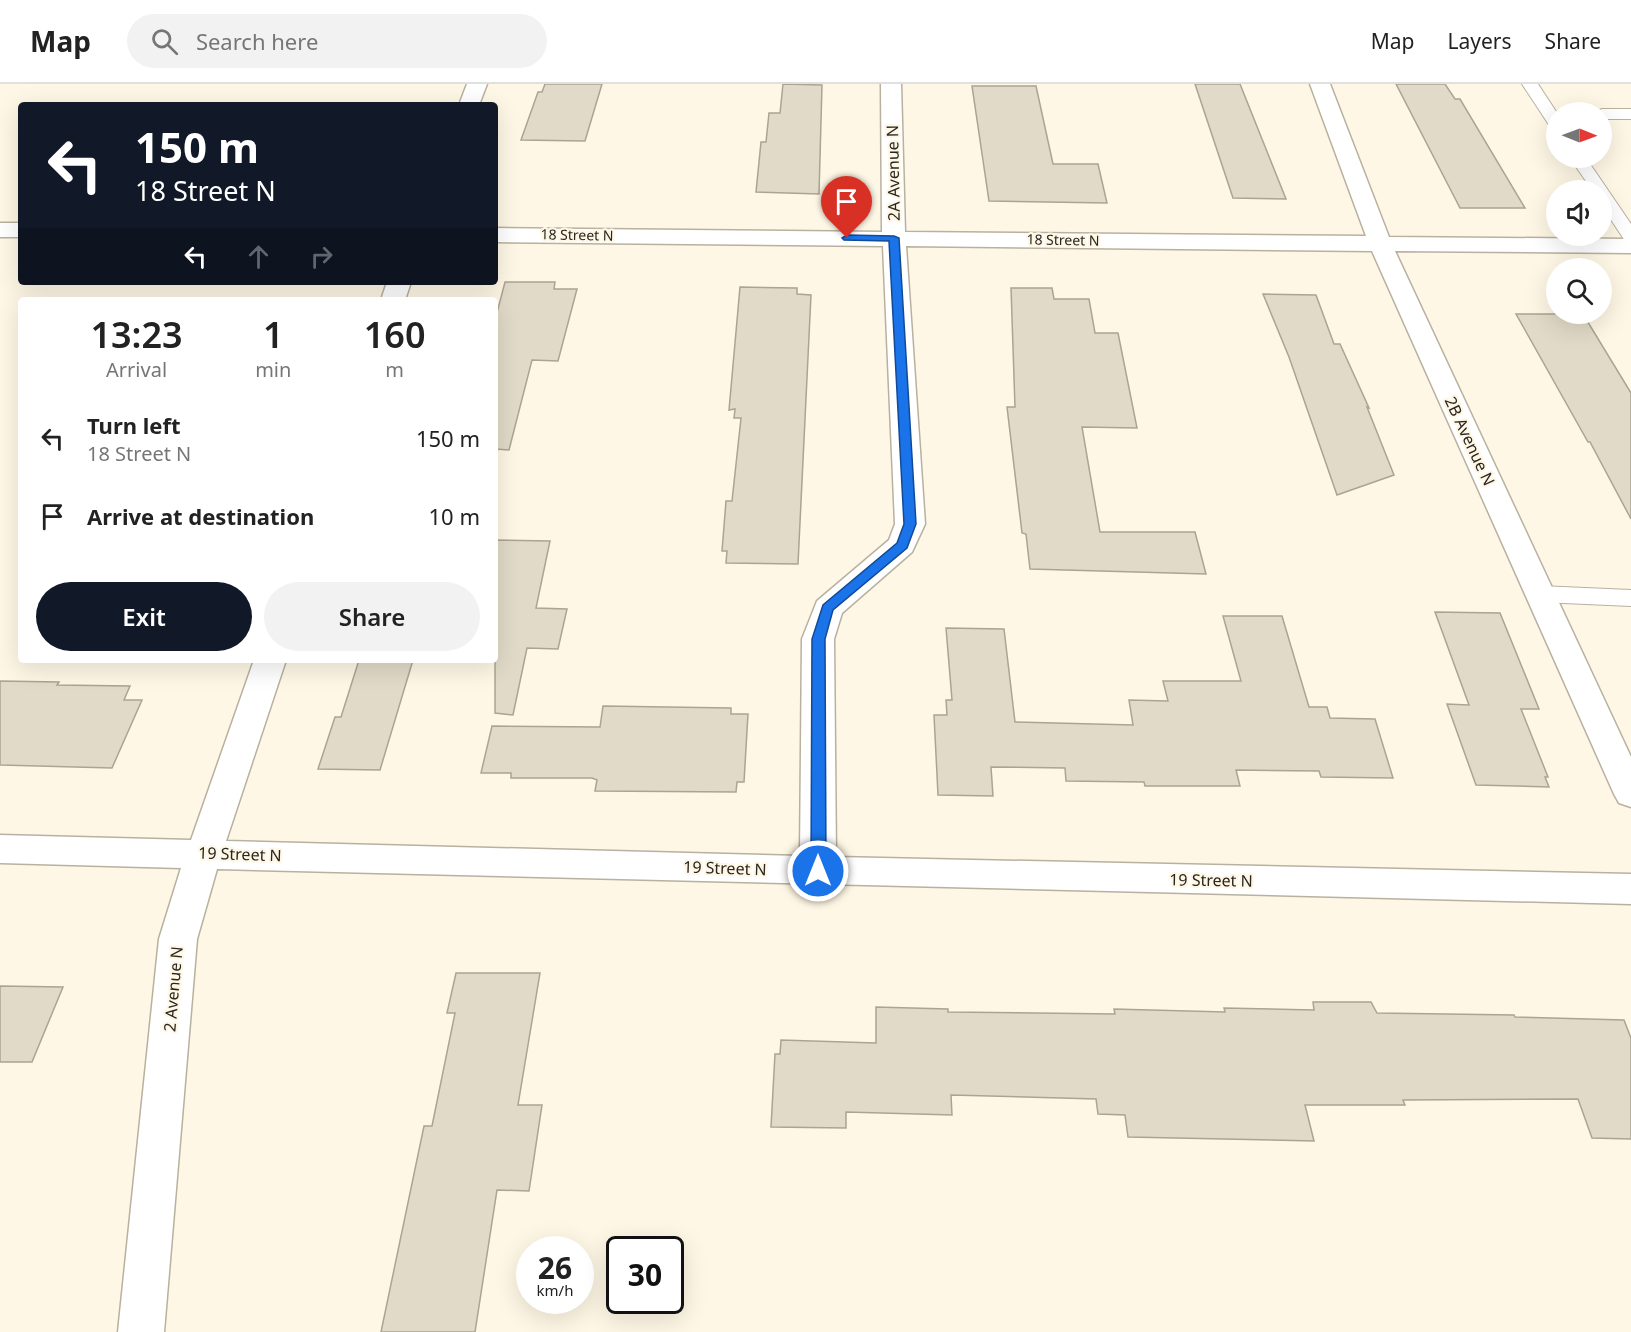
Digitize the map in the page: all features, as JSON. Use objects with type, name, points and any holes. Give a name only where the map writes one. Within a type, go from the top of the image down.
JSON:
[{"type":"street","points":[[470,102],[477,84]]},
{"type":"street","name":"2A Avenue N","points":[[818,871],[818,639],[828,608],[902,545],[910,524],[894,238],[891,84]]},
{"type":"street","name":"2B Avenue N","points":[[1320,84],[1380,243],[1631,794]]},
{"type":"street","points":[[0,230],[18,230]]},
{"type":"street","name":"18 Street N","points":[[498,235],[1631,246]]},
{"type":"street","name":"2 Avenue N","points":[[141,1332],[178,939],[204,853],[269,663]]},
{"type":"street","name":"19 Street N","points":[[0,849],[818,871],[1631,889]]},
{"type":"lane","points":[[1530,84],[1546,106]]},
{"type":"lane","points":[[1612,114],[1631,114]]},
{"type":"lane","points":[[1612,208],[1631,237]]},
{"type":"lane","points":[[1540,594],[1631,598]]},
{"type":"building","points":[[545,84],[602,84],[585,141],[521,140],[538,92],[542,92]]},
{"type":"building","points":[[783,84],[822,85],[819,194],[756,192],[761,142],[766,142],[769,113],[780,113]]},
{"type":"building","points":[[1195,84],[1240,84],[1286,199],[1233,198]]},
{"type":"building","points":[[1396,84],[1445,84],[1455,99],[1460,99],[1525,208],[1460,208]]},
{"type":"building","points":[[972,86],[1036,86],[1053,164],[1098,164],[1107,203],[989,201]]},
{"type":"building","points":[[505,282],[555,282],[554,289],[577,289],[558,361],[532,360],[509,450],[498,449],[498,309]]},
{"type":"building","points":[[740,287],[797,288],[797,294],[811,295],[798,564],[726,563],[727,551],[722,551],[726,501],[732,501],[741,418],[734,418],[735,409],[729,410]]},
{"type":"building","points":[[1011,288],[1052,288],[1054,299],[1089,299],[1095,333],[1118,333],[1137,428],[1082,427],[1100,532],[1195,532],[1206,574],[1030,569],[1026,534],[1022,533],[1007,407],[1015,407]]},
{"type":"building","points":[[1263,294],[1316,295],[1334,344],[1340,344],[1369,408],[1367,407],[1394,475],[1337,495],[1289,357]]},
{"type":"building","points":[[1516,314],[1546,314],[1546,324],[1589,324],[1631,393],[1631,519]]},
{"type":"building","points":[[498,540],[550,541],[536,608],[567,609],[558,649],[527,648],[513,715],[495,713],[495,663],[498,663]]},
{"type":"building","points":[[1435,612],[1500,613],[1539,709],[1521,709],[1548,777],[1545,777],[1549,787],[1476,785],[1447,704],[1469,705]]},
{"type":"building","points":[[1223,616],[1282,616],[1309,707],[1327,707],[1330,718],[1375,719],[1393,778],[1321,777],[1319,771],[1236,770],[1240,786],[1145,786],[1144,782],[1066,781],[1065,768],[991,767],[993,796],[938,795],[934,715],[947,715],[946,700],[952,700],[946,628],[1004,629],[1015,722],[1133,725],[1129,700],[1168,701],[1163,681],[1241,681]]},
{"type":"building","points":[[358,663],[412,663],[380,770],[318,769],[335,717],[341,717]]},
{"type":"building","points":[[0,681],[59,682],[57,685],[130,686],[124,700],[142,700],[112,768],[0,765]]},
{"type":"building","points":[[603,706],[731,708],[731,714],[748,714],[744,782],[737,782],[736,792],[595,791],[597,780],[592,778],[511,778],[511,773],[481,773],[492,726],[600,727]]},
{"type":"building","points":[[456,973],[540,973],[518,1105],[542,1105],[529,1191],[497,1190],[475,1332],[381,1332],[424,1126],[432,1126],[455,1013],[447,1013]]},
{"type":"building","points":[[0,986],[63,987],[32,1062],[0,1062]]},
{"type":"building","points":[[1313,1002],[1371,1002],[1377,1013],[1514,1015],[1515,1017],[1624,1020],[1631,1038],[1631,1139],[1592,1138],[1578,1099],[1403,1100],[1405,1105],[1305,1105],[1314,1141],[1128,1137],[1125,1115],[1098,1114],[1096,1099],[951,1095],[952,1115],[846,1112],[846,1128],[771,1127],[775,1054],[780,1054],[781,1040],[876,1043],[876,1007],[948,1009],[948,1012],[1115,1014],[1114,1009],[1225,1012],[1224,1008],[1314,1010]]},
{"type":"route","points":[[818,871],[818,639],[828,608],[902,545],[910,524],[894,238],[847,238]]}]
